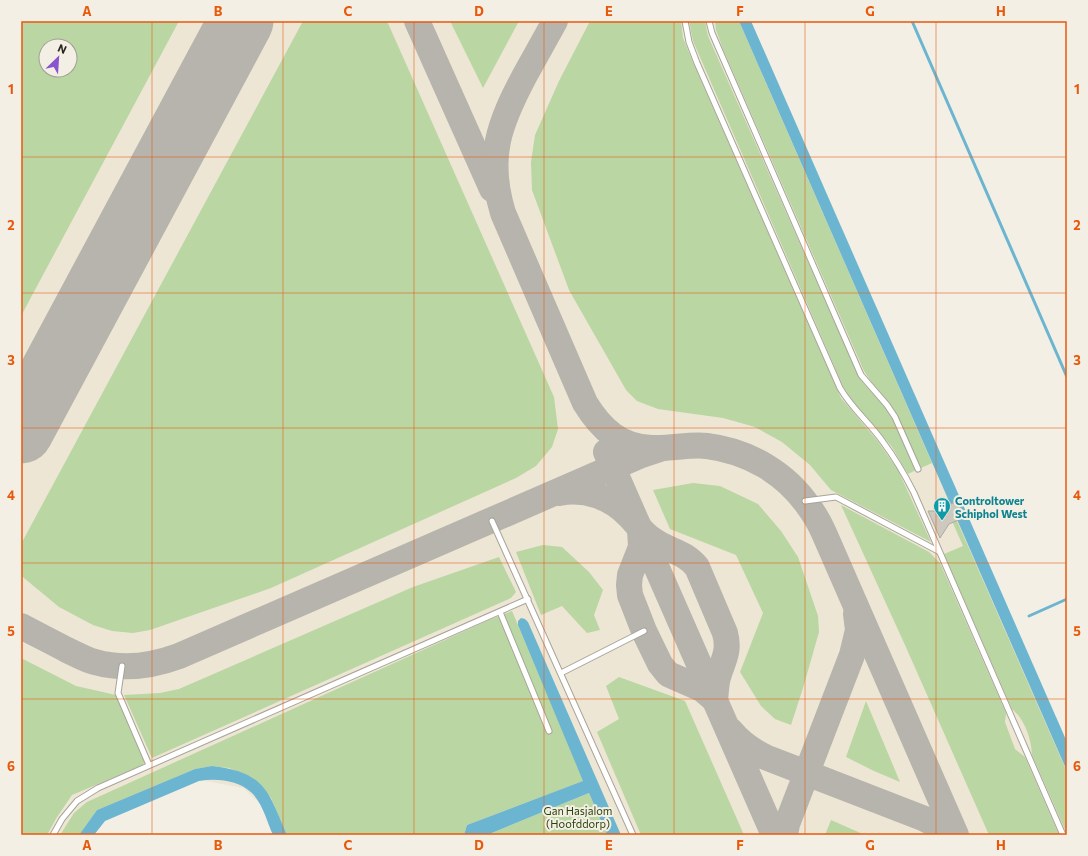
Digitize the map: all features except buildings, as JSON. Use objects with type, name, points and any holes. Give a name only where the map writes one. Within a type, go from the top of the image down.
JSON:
[{"type":"lane","points":[[685,21],[689,42],[697,63],[840,388],[851,405],[883,441],[901,468],[914,493],[1063,835]]},
{"type":"lane","points":[[710,21],[712,33],[861,375],[887,405],[895,418],[918,469]]},
{"type":"lane","points":[[805,501],[836,497],[938,551]]},
{"type":"lane","points":[[492,520],[633,835]]},
{"type":"lane","points":[[53,835],[62,819],[77,801],[98,788],[528,599]]},
{"type":"lane","points":[[500,612],[549,731]]},
{"type":"lane","points":[[561,673],[644,631]]},
{"type":"lane","points":[[122,666],[118,693],[149,765]]},
{"type":"shaded area","points":[[21,21],[738,21],[1067,766],[1067,835],[610,835],[589,789],[474,835],[279,835],[267,810],[243,788],[200,780],[93,826],[88,835],[21,835]]},
{"type":"green space","points":[[21,21],[179,21],[21,316]]},
{"type":"green space","points":[[303,21],[387,21],[554,397],[558,429],[552,447],[536,466],[516,478],[271,588],[150,630],[133,633],[112,631],[93,625],[59,607],[21,575],[21,544]]},
{"type":"green space","points":[[450,21],[519,21],[483,88]]},
{"type":"green space","points":[[590,21],[681,21],[683,38],[694,65],[841,398],[876,439],[898,470],[931,542],[831,490],[810,465],[782,442],[755,427],[723,418],[658,409],[637,401],[626,390],[569,290],[532,190],[531,162],[535,135],[559,81]]},
{"type":"green space","points":[[689,21],[705,21],[708,36],[858,375],[864,384],[886,408],[895,422],[916,470],[908,474],[892,447],[854,403],[843,386],[693,41]]},
{"type":"green space","points":[[715,21],[739,21],[932,463],[921,468],[890,404],[864,371],[723,49],[716,30]]},
{"type":"green space","points":[[693,483],[720,486],[758,504],[781,531],[798,557],[818,616],[819,632],[791,725],[775,719],[761,706],[740,672],[763,613],[736,555],[670,529],[653,490]]},
{"type":"green space","points":[[841,505],[929,552],[940,563],[1006,713],[1005,722],[1015,749],[1025,757],[1059,835],[989,835]]},
{"type":"green space","points":[[952,521],[957,521],[1067,772],[1067,834],[1032,755],[1030,742],[1024,724],[1017,713],[1012,709],[944,554],[963,546]]},
{"type":"green space","points":[[543,545],[562,547],[589,572],[603,590],[594,615],[600,630],[587,633],[562,606],[541,615],[516,552]]},
{"type":"green space","points":[[499,557],[516,592],[511,598],[152,758],[124,695],[160,693],[179,689],[413,587]]},
{"type":"green space","points":[[512,611],[584,781],[467,825],[464,835],[287,835],[271,798],[251,777],[229,768],[212,766],[195,769],[97,810],[79,835],[60,835],[74,813],[87,802],[489,620]]},
{"type":"green space","points":[[21,658],[76,686],[116,695],[145,760],[143,765],[72,795],[47,835],[21,835]]},
{"type":"green space","points":[[619,677],[685,701],[744,835],[641,835],[597,732],[619,719],[606,686]]},
{"type":"green space","points":[[866,701],[900,782],[846,757]]},
{"type":"green space","name":"Gan Hasjalom (Hoofddorp)","points":[[589,793],[607,835],[487,835]]},
{"type":"green space","points":[[831,820],[865,835],[825,835]]},
{"type":"water","points":[[739,21],[751,21],[1067,742],[1067,771]]},
{"type":"water","points":[[521,618],[528,622],[621,835],[607,835],[589,793],[487,835],[464,835],[467,825],[583,781],[518,625],[518,621]]},
{"type":"water","points":[[212,766],[243,773],[254,779],[262,786],[275,806],[287,835],[273,835],[259,802],[252,793],[234,783],[213,780],[199,781],[105,821],[94,835],[79,835],[97,810],[195,769]]},
{"type":"waterway","points":[[912,21],[1067,377]]},
{"type":"waterway","points":[[1029,616],[1067,599]]},
{"type":"taxiway","points":[[417,21],[492,189]]},
{"type":"taxiway","points":[[555,21],[508,109],[498,141],[496,175],[498,193],[503,213],[585,403],[598,421],[612,435],[630,444],[652,448],[707,446],[737,453],[765,466],[777,474],[800,495],[813,513],[822,530],[956,835]]},
{"type":"taxiway","points":[[21,626],[92,661],[116,666],[137,666],[169,659],[179,656],[639,456],[660,449]]},
{"type":"taxiway","points":[[606,452],[774,835]]},
{"type":"taxiway","points":[[559,493],[588,493],[606,499],[622,509],[649,538],[681,554],[697,567],[725,633],[727,646],[717,680],[715,700]]},
{"type":"taxiway","points":[[640,529],[641,547],[630,575],[629,585],[630,595],[644,631],[660,664],[668,674],[702,689],[715,700]]},
{"type":"taxiway","points":[[785,835],[787,824],[852,655],[858,630],[856,614]]},
{"type":"taxiway","points":[[731,731],[746,746],[765,757],[925,819],[935,824],[949,835]]},
{"type":"runway","points":[[21,431],[241,21]]},
{"type":"place","name":"Controltower Schiphol West","points":[[942,521]]}]
